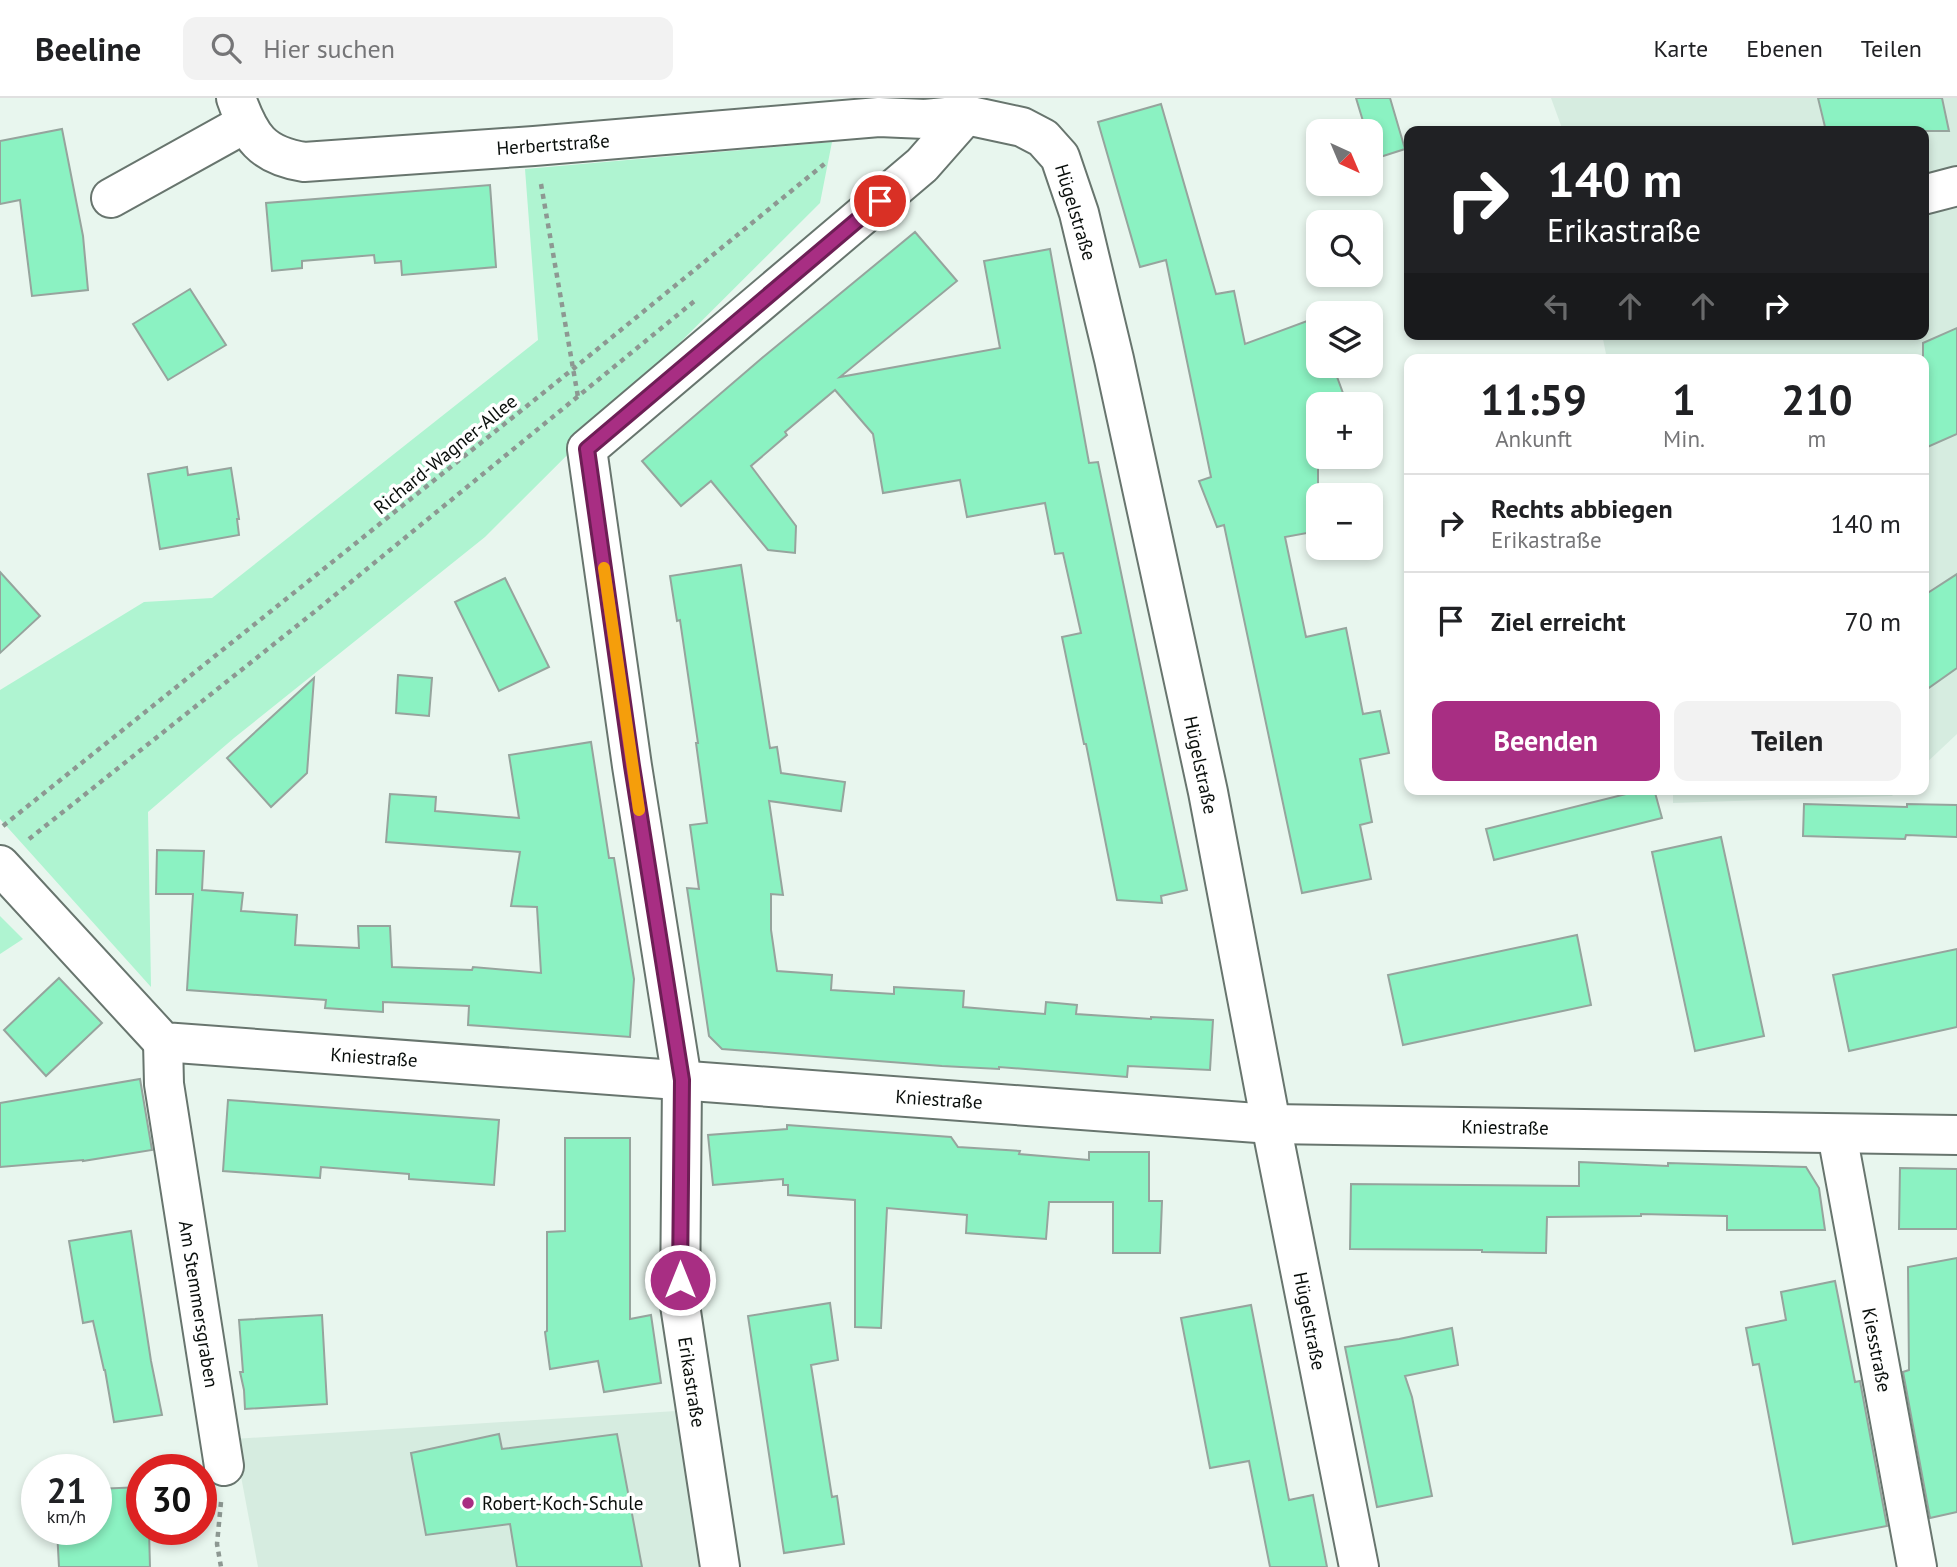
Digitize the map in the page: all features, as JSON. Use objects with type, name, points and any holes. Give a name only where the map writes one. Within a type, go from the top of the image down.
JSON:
[{"type":"street","name":"Herbertstraße","points":[[241,111],[256,140],[266,150],[285,159],[304,162],[534,146],[804,111],[879,117]]},
{"type":"street","points":[[111,198],[241,111]]},
{"type":"street","points":[[587,449],[922,165],[966,115]]},
{"type":"street","name":"Hügelstraße","points":[[879,117],[925,119],[966,115],[1022,127],[1043,138],[1060,157],[1079,213],[1114,359],[1208,792],[1359,1567]]},
{"type":"street","points":[[1929,193],[1957,186]]},
{"type":"street","name":"Erikastraße","points":[[587,449],[632,766],[682,1080],[680,1304],[720,1567]]},
{"type":"street","points":[[11,855],[163,1042]]},
{"type":"street","name":"Kniestraße","points":[[163,1042],[1271,1124],[1957,1135]]},
{"type":"street","name":"Am Stemmersgraben","points":[[163,1042],[164,1084],[224,1466]]},
{"type":"street","name":"Kiesstraße","points":[[1837,1134],[1917,1567]]},
{"type":"path","points":[[534,146],[587,449]]},
{"type":"path","name":"Richard-Wagner-Allee","points":[[0,829],[832,158]]},
{"type":"path","points":[[11,855],[323,605],[706,292]]},
{"type":"path","points":[[221,1567],[216,1544],[224,1466]]},
{"type":"shaded area","points":[[1551,98],[1957,98],[1957,734],[1929,760],[1929,354],[1606,354],[1603,340],[1929,340],[1929,126],[1561,126]]},
{"type":"shaded area","points":[[1673,795],[1893,795],[1892,796],[1673,803]]},
{"type":"shaded area","name":"Robert-Koch-Schule","points":[[676,1411],[699,1567],[258,1567],[234,1439]]},
{"type":"green space","points":[[832,142],[820,203],[485,537],[234,738],[148,812],[151,987],[0,819],[0,690],[144,602],[212,598],[538,340],[525,169]]},
{"type":"green space","points":[[0,916],[23,939],[0,954]]},
{"type":"building","points":[[1356,98],[1390,98],[1404,149],[1383,156],[1383,119],[1362,119]]},
{"type":"building","points":[[1818,98],[1942,98],[1949,131],[1929,131],[1929,126],[1825,126]]},
{"type":"building","points":[[1161,104],[1216,294],[1234,291],[1245,344],[1306,321],[1306,378],[1337,378],[1343,392],[1306,392],[1306,469],[1318,469],[1318,483],[1306,483],[1306,533],[1285,537],[1306,637],[1346,628],[1363,714],[1380,711],[1389,753],[1360,759],[1372,822],[1360,825],[1371,879],[1302,893],[1224,525],[1217,527],[1199,481],[1211,477],[1166,260],[1140,267],[1098,122]]},
{"type":"building","points":[[62,129],[83,236],[88,290],[32,296],[20,200],[0,204],[0,141]]},
{"type":"building","points":[[490,185],[496,267],[402,275],[401,261],[375,263],[374,255],[302,261],[302,268],[272,271],[266,203]]},
{"type":"building","points":[[915,232],[957,281],[840,377],[1000,348],[984,261],[1050,249],[1089,463],[1098,462],[1187,890],[1161,896],[1162,903],[1117,900],[1062,637],[1081,633],[1063,553],[1055,554],[1045,503],[967,517],[960,480],[883,493],[873,434],[835,390],[785,432],[787,435],[751,466],[796,526],[795,553],[768,550],[711,481],[681,506],[642,461]]},
{"type":"building","points":[[190,289],[226,345],[168,380],[133,324]]},
{"type":"building","points":[[1957,328],[1957,434],[1929,446],[1929,354],[1923,354],[1923,343]]},
{"type":"building","points":[[187,467],[188,475],[231,468],[239,535],[160,549],[148,474]]},
{"type":"building","points":[[741,565],[770,748],[777,747],[781,773],[845,782],[841,811],[769,801],[783,895],[771,894],[771,930],[777,971],[832,975],[831,990],[894,994],[894,987],[964,991],[963,1007],[1045,1014],[1046,1002],[1077,1005],[1076,1014],[1213,1020],[1210,1070],[1128,1066],[1127,1077],[999,1067],[942,1066],[722,1049],[709,1036],[687,888],[699,889],[690,825],[707,823],[680,620],[677,621],[670,576]]},
{"type":"building","points":[[0,572],[40,616],[0,653]]},
{"type":"building","points":[[1957,574],[1957,668],[1929,688],[1929,592]]},
{"type":"building","points":[[505,578],[549,667],[499,691],[455,602]]},
{"type":"building","points":[[398,675],[432,678],[429,716],[396,713]]},
{"type":"building","points":[[314,678],[307,773],[271,807],[227,758]]},
{"type":"building","points":[[591,742],[609,858],[614,858],[634,979],[630,1037],[468,1025],[469,1006],[383,1002],[383,1012],[325,1008],[326,1000],[187,990],[193,894],[156,894],[157,850],[204,851],[202,890],[243,893],[241,911],[297,915],[295,945],[359,948],[358,926],[390,926],[392,967],[472,970],[473,967],[541,973],[537,907],[511,906],[520,852],[386,842],[390,794],[436,797],[435,811],[519,818],[509,755]]},
{"type":"building","points":[[1622,795],[1656,795],[1662,818],[1494,860],[1486,829]]},
{"type":"building","points":[[1804,804],[1907,807],[1907,804],[1957,805],[1957,837],[1906,835],[1905,839],[1803,836]]},
{"type":"building","points":[[1721,837],[1764,1036],[1695,1051],[1652,852]]},
{"type":"building","points":[[1577,935],[1591,1005],[1403,1045],[1388,975]]},
{"type":"building","points":[[1957,949],[1957,1027],[1849,1051],[1833,975]]},
{"type":"building","points":[[59,978],[102,1023],[46,1076],[4,1030]]},
{"type":"building","points":[[140,1079],[152,1150],[83,1161],[0,1167],[0,1103]]},
{"type":"building","points":[[228,1100],[499,1120],[494,1185],[409,1179],[409,1174],[321,1167],[320,1178],[223,1171]]},
{"type":"building","points":[[787,1125],[951,1137],[958,1147],[1020,1151],[1019,1154],[1089,1160],[1089,1152],[1149,1152],[1149,1201],[1162,1201],[1160,1253],[1113,1253],[1113,1202],[1049,1202],[1046,1239],[966,1233],[967,1215],[887,1208],[881,1328],[855,1327],[855,1200],[788,1195],[788,1185],[783,1185],[783,1179],[713,1185],[708,1135],[787,1129]]},
{"type":"building","points":[[565,1138],[630,1138],[630,1319],[651,1315],[661,1383],[604,1392],[598,1361],[550,1369],[545,1332],[547,1232],[565,1231]]},
{"type":"building","points":[[1579,1162],[1806,1167],[1819,1188],[1825,1230],[1727,1230],[1727,1216],[1641,1214],[1547,1217],[1546,1253],[1350,1249],[1351,1184],[1579,1186]]},
{"type":"building","points":[[1900,1168],[1957,1169],[1957,1229],[1899,1229]]},
{"type":"building","points":[[131,1231],[162,1415],[114,1422],[93,1321],[83,1323],[69,1241]]},
{"type":"building","points":[[1957,1258],[1957,1512],[1930,1518],[1903,1372],[1909,1370],[1908,1267]]},
{"type":"building","points":[[1835,1281],[1855,1382],[1860,1381],[1887,1526],[1793,1544],[1759,1364],[1753,1365],[1746,1328],[1786,1320],[1781,1292]]},
{"type":"building","points":[[830,1303],[838,1360],[811,1365],[832,1497],[837,1496],[844,1544],[784,1553],[748,1316]]},
{"type":"building","points":[[1251,1305],[1289,1500],[1313,1495],[1327,1567],[1270,1567],[1249,1461],[1210,1468],[1181,1318]]},
{"type":"building","points":[[322,1315],[327,1404],[245,1409],[240,1372],[243,1372],[239,1320]]},
{"type":"building","points":[[1452,1328],[1458,1365],[1405,1376],[1412,1397],[1432,1496],[1377,1507],[1345,1347]]},
{"type":"building","points":[[499,1434],[502,1449],[617,1434],[642,1567],[517,1567],[510,1524],[426,1535],[411,1453]]},
{"type":"building","points":[[112,1488],[126,1488],[126,1545],[149,1545],[150,1567],[59,1567],[58,1545],[112,1545]]},
{"type":"slow traffic","points":[[604,568],[639,810]]},
{"type":"place","name":"Robert-Koch-Schule","points":[[468,1503]]},
{"type":"route","points":[[680,1280],[682,1080],[632,766],[587,449],[880,201]]}]
